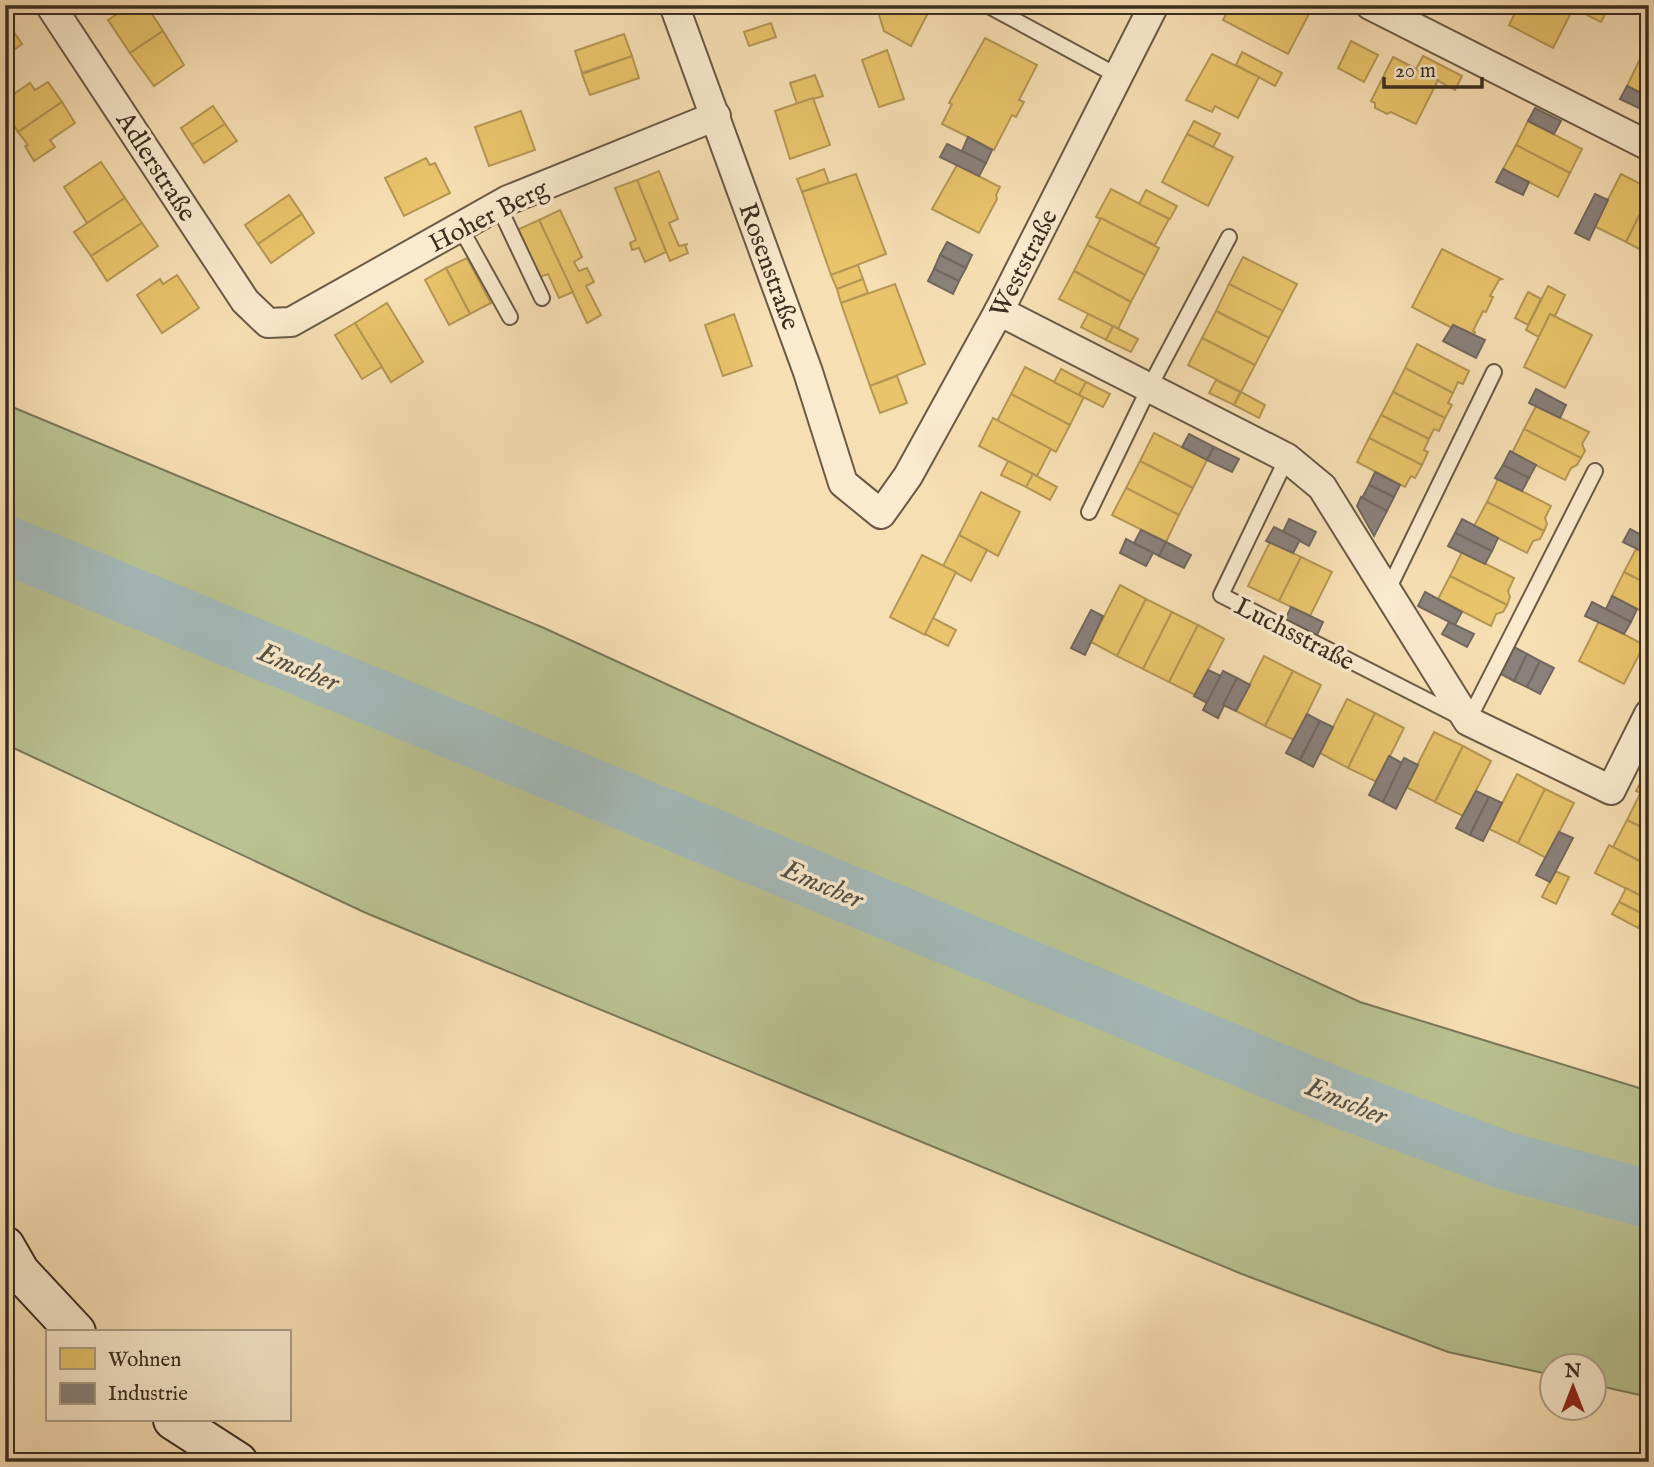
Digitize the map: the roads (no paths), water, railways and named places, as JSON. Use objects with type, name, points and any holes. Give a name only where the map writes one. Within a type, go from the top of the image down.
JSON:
[{"type":"street","name":"Adlerstraße","points":[[50,5],[245,301],[268,323]]},
{"type":"street","name":"Rosenstraße","points":[[674,5],[808,373],[843,483],[881,514]]},
{"type":"street","name":"Weststraße","points":[[881,514],[908,476],[999,311],[1154,5]]},
{"type":"street","points":[[1370,5],[1649,146]]},
{"type":"street","name":"Hoher Berg","points":[[268,323],[291,322],[498,205],[716,116]]},
{"type":"street","points":[[999,311],[1287,458],[1322,487],[1386,594],[1468,721]]},
{"type":"street","name":"Luchsstraße","points":[[1468,721],[1611,790],[1649,714]]},
{"type":"street","points":[[5,1246],[20,1272],[74,1330]]},
{"type":"street","points":[[176,1422],[238,1462]]},
{"type":"lane","points":[[987,5],[1118,76]]},
{"type":"lane","points":[[498,205],[542,298]]},
{"type":"lane","points":[[460,227],[510,317]]},
{"type":"lane","points":[[1089,512],[1149,388],[1229,237]]},
{"type":"lane","points":[[1386,594],[1494,372]]},
{"type":"lane","name":"Luchsstraße","points":[[1287,458],[1221,595],[1468,721]]},
{"type":"lane","points":[[1468,721],[1595,471]]},
{"type":"waterway","name":"Emscher","points":[[5,544],[1339,1098],[1506,1161],[1649,1199]]}]
